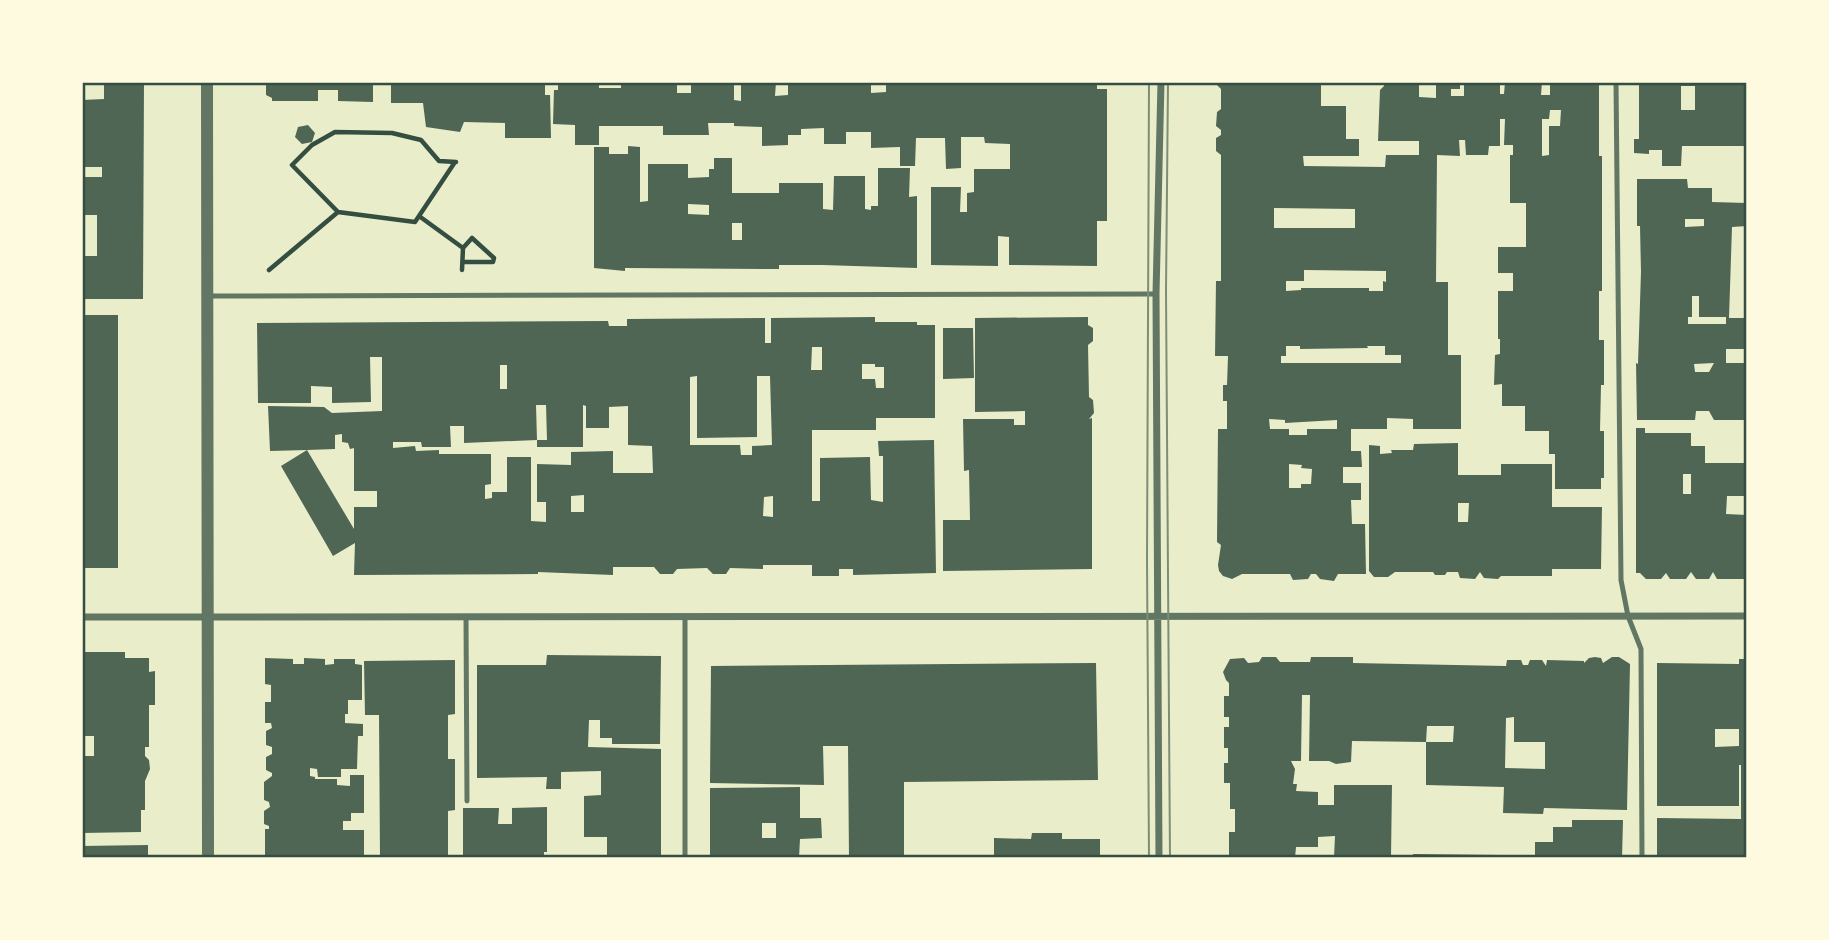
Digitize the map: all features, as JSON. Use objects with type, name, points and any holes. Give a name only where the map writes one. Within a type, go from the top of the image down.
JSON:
[{"type":"street","points":[[207,82],[208,858]]},
{"type":"street","points":[[1159,858],[1156,294],[1161,82]]},
{"type":"street","points":[[82,617],[1747,616]]},
{"type":"lane","points":[[1616,82],[1620,580],[1628,616],[1641,649],[1642,858]]},
{"type":"lane","points":[[207,296],[1156,294]]},
{"type":"lane","points":[[466,617],[467,801]]},
{"type":"lane","points":[[685,617],[685,858]]},
{"type":"path","points":[[335,132],[392,133],[421,140],[439,161],[456,162],[415,222],[338,212],[292,165],[312,145],[335,132]]},
{"type":"path","points":[[261,274],[271,269],[338,212]]},
{"type":"path","points":[[419,216],[463,248]]},
{"type":"path","points":[[471,238],[494,258],[493,262],[463,261],[463,248],[471,238]]},
{"type":"building","points":[[104,82],[144,82],[143,299],[82,299],[82,256],[97,256],[97,215],[82,215],[82,177],[102,177],[102,167],[82,167],[82,100],[104,99]]},
{"type":"building","points":[[270,82],[373,82],[373,102],[338,101],[338,90],[318,90],[318,101],[272,101],[272,98],[266,95],[266,85]]},
{"type":"building","points":[[391,82],[545,82],[545,95],[550,95],[551,138],[505,138],[505,123],[464,122],[460,132],[426,127],[423,103],[391,103]]},
{"type":"building","points":[[558,82],[599,82],[599,88],[621,88],[621,82],[677,82],[677,93],[691,93],[691,82],[734,82],[734,100],[741,101],[741,82],[776,82],[775,96],[788,95],[788,82],[871,82],[871,93],[886,92],[886,82],[1097,82],[1097,89],[1107,89],[1107,221],[1097,221],[1097,266],[1009,265],[1009,237],[998,236],[998,266],[931,265],[931,187],[961,187],[960,212],[967,212],[967,193],[974,192],[974,169],[1010,169],[1010,144],[985,143],[984,137],[961,137],[961,168],[946,169],[945,138],[916,138],[915,166],[900,166],[900,147],[871,148],[871,132],[846,132],[846,144],[824,144],[824,128],[801,129],[801,135],[788,135],[788,145],[762,146],[762,127],[734,126],[734,123],[708,123],[709,135],[663,135],[663,126],[599,126],[599,145],[575,145],[575,125],[553,124],[554,90],[558,90]]},
{"type":"building","points":[[1214,82],[1321,82],[1321,106],[1346,106],[1346,139],[1359,139],[1359,156],[1303,156],[1304,166],[1385,167],[1386,155],[1419,155],[1419,141],[1378,141],[1380,90],[1384,82],[1419,82],[1419,97],[1436,98],[1436,82],[1460,82],[1460,89],[1451,89],[1451,96],[1464,96],[1464,82],[1500,82],[1500,94],[1504,94],[1505,82],[1542,82],[1541,95],[1550,95],[1550,82],[1599,82],[1602,291],[1599,291],[1599,340],[1604,340],[1600,431],[1604,431],[1604,478],[1601,478],[1601,489],[1555,489],[1555,454],[1549,454],[1549,431],[1525,431],[1525,406],[1502,406],[1502,384],[1494,385],[1495,355],[1500,354],[1498,291],[1513,291],[1513,273],[1498,273],[1498,247],[1526,247],[1526,203],[1510,203],[1510,155],[1513,155],[1513,145],[1504,145],[1505,119],[1500,119],[1500,146],[1489,146],[1488,155],[1466,155],[1465,140],[1459,140],[1460,156],[1437,155],[1436,282],[1448,282],[1448,355],[1461,355],[1461,429],[1413,429],[1413,419],[1387,418],[1387,429],[1351,429],[1351,451],[1361,451],[1362,467],[1343,467],[1343,483],[1361,483],[1361,500],[1351,500],[1352,524],[1365,524],[1366,574],[1338,574],[1334,581],[1320,579],[1316,574],[1311,574],[1308,579],[1293,580],[1290,574],[1242,574],[1232,579],[1223,576],[1218,565],[1221,545],[1217,542],[1218,429],[1227,429],[1227,401],[1223,401],[1223,385],[1227,385],[1228,356],[1215,356],[1216,281],[1221,281],[1221,155],[1216,151],[1216,138],[1221,135],[1221,130],[1216,126],[1217,112],[1221,109],[1221,89]],"holes":[[[1550,110],[1561,110],[1560,126],[1549,126],[1549,155],[1542,156],[1542,119],[1549,119]],[[1274,208],[1355,209],[1355,228],[1274,228]],[[1304,270],[1386,271],[1383,291],[1369,291],[1369,288],[1301,288],[1286,291],[1286,281],[1304,281]],[[1286,346],[1300,346],[1300,349],[1385,346],[1385,355],[1401,355],[1401,363],[1281,363],[1281,356],[1286,356]],[[1269,419],[1285,420],[1285,423],[1337,420],[1337,429],[1307,429],[1307,435],[1289,435],[1289,429],[1270,429]],[[1289,464],[1312,469],[1311,484],[1301,484],[1301,488],[1289,488]]]},
{"type":"building","points":[[1639,82],[1747,82],[1747,146],[1682,146],[1681,166],[1662,166],[1662,150],[1649,150],[1649,154],[1634,153],[1634,139],[1639,139]],"holes":[[[1681,86],[1695,86],[1695,110],[1681,110]]]},
{"type":"building","points":[[308,125],[315,133],[312,142],[302,144],[295,137],[298,127]]},
{"type":"building","points":[[628,146],[640,147],[640,202],[648,201],[648,164],[688,164],[688,178],[709,177],[709,169],[714,169],[714,158],[732,158],[732,193],[779,193],[779,183],[823,183],[823,209],[833,210],[834,176],[865,176],[865,209],[871,210],[871,206],[878,206],[878,168],[910,168],[909,197],[917,196],[917,268],[779,265],[779,269],[625,268],[625,271],[594,268],[594,147],[609,147],[609,154],[628,154]],"holes":[[[688,204],[709,205],[709,215],[688,214]],[[732,223],[742,223],[742,240],[732,240]]]},
{"type":"building","points":[[1637,179],[1687,179],[1688,188],[1712,188],[1712,202],[1747,203],[1747,226],[1732,227],[1729,318],[1747,318],[1747,349],[1726,349],[1726,363],[1747,363],[1747,420],[1714,420],[1709,411],[1696,411],[1695,420],[1637,420],[1636,363],[1638,364],[1641,272],[1640,226],[1637,226]],"holes":[[[1685,219],[1704,219],[1704,226],[1685,227]],[[1692,296],[1699,296],[1699,317],[1726,317],[1726,324],[1688,324],[1688,317],[1692,317]],[[1714,363],[1709,372],[1695,372],[1694,364]]]},
{"type":"building","points":[[82,315],[118,315],[118,568],[82,568]]},
{"type":"building","points":[[875,317],[875,322],[935,325],[935,418],[876,418],[876,430],[812,430],[812,501],[820,501],[820,458],[870,457],[871,500],[883,502],[883,456],[879,456],[878,441],[934,440],[936,573],[853,575],[853,569],[839,569],[839,576],[812,576],[812,565],[763,565],[763,569],[730,568],[726,574],[713,574],[707,568],[677,569],[673,574],[660,574],[654,567],[613,567],[613,575],[538,572],[354,575],[355,543],[333,556],[281,466],[307,450],[270,451],[268,406],[324,407],[332,413],[382,411],[382,357],[370,357],[371,402],[332,403],[332,387],[311,386],[311,403],[258,403],[257,323],[608,321],[609,326],[627,326],[627,319],[765,318],[765,343],[771,343],[771,318]],"holes":[[[812,347],[822,347],[822,370],[811,370]],[[862,364],[884,367],[884,388],[876,388],[875,379],[862,379]],[[500,365],[507,365],[507,389],[500,389]],[[697,376],[697,438],[757,437],[757,376],[770,376],[772,445],[752,446],[752,455],[741,455],[740,445],[690,445],[690,377]],[[536,405],[546,405],[547,440],[537,440]],[[583,405],[586,406],[586,428],[609,428],[609,407],[628,406],[628,445],[652,446],[653,473],[613,473],[613,451],[571,452],[571,465],[537,464],[537,502],[546,502],[546,522],[531,521],[531,457],[507,457],[507,492],[492,492],[492,498],[485,499],[485,485],[491,484],[491,454],[439,454],[439,450],[416,451],[415,446],[393,448],[393,442],[421,442],[422,447],[451,447],[450,426],[464,426],[464,443],[537,440],[537,447],[583,447]],[[342,434],[342,442],[348,443],[350,449],[354,448],[354,491],[377,491],[377,507],[354,507],[354,529],[307,450],[335,449],[335,435]],[[584,495],[584,512],[571,512],[571,496]],[[773,496],[773,517],[763,516],[764,497]]]},
{"type":"building","points":[[1088,317],[1088,325],[1093,328],[1093,341],[1088,345],[1089,397],[1093,400],[1094,413],[1089,419],[1092,418],[1092,569],[943,571],[943,520],[970,520],[969,470],[964,471],[963,419],[1014,419],[1014,425],[1025,425],[1025,411],[975,412],[975,318]]},
{"type":"building","points":[[943,328],[973,328],[974,378],[943,379]]},
{"type":"building","points":[[1636,428],[1645,428],[1645,433],[1691,433],[1691,446],[1705,446],[1705,463],[1747,463],[1747,496],[1727,496],[1726,514],[1747,515],[1747,579],[1717,579],[1713,572],[1709,579],[1696,579],[1691,572],[1686,579],[1670,579],[1666,573],[1661,579],[1646,579],[1636,573]],"holes":[[[1683,474],[1691,474],[1691,494],[1683,494]]]},
{"type":"building","points":[[1458,443],[1458,475],[1501,475],[1501,464],[1552,464],[1552,507],[1602,507],[1601,569],[1552,569],[1552,576],[1501,576],[1498,579],[1484,578],[1480,572],[1475,579],[1460,578],[1458,572],[1435,575],[1433,572],[1395,572],[1388,577],[1374,577],[1369,571],[1369,445],[1380,446],[1380,454],[1392,453],[1391,450],[1413,450],[1414,444]],"holes":[[[1458,503],[1469,503],[1468,522],[1458,522]]]},
{"type":"building","points":[[82,652],[125,652],[125,658],[149,658],[149,672],[155,671],[155,705],[149,705],[149,747],[145,747],[150,769],[145,781],[145,810],[141,810],[141,832],[82,833],[82,756],[94,756],[94,736],[82,736]]},
{"type":"building","points":[[547,655],[661,656],[660,744],[612,744],[612,738],[600,738],[600,720],[589,720],[588,747],[661,749],[661,858],[607,858],[607,837],[584,837],[584,796],[601,795],[601,771],[561,772],[561,789],[546,789],[547,777],[477,778],[477,665],[546,665]]},
{"type":"building","points":[[1262,657],[1276,657],[1280,662],[1310,662],[1311,657],[1353,657],[1353,663],[1506,666],[1507,660],[1521,660],[1523,665],[1528,665],[1530,660],[1542,660],[1546,666],[1547,660],[1584,663],[1595,657],[1601,658],[1603,663],[1612,657],[1619,657],[1630,664],[1627,810],[1544,808],[1543,814],[1503,813],[1504,787],[1426,785],[1426,742],[1352,741],[1351,762],[1336,764],[1329,761],[1309,761],[1310,695],[1302,695],[1301,761],[1291,761],[1295,769],[1293,784],[1297,784],[1296,791],[1318,792],[1318,805],[1334,805],[1334,785],[1392,785],[1391,857],[1334,858],[1335,836],[1318,837],[1318,847],[1296,847],[1295,858],[1227,858],[1229,832],[1235,832],[1235,809],[1230,809],[1230,783],[1224,783],[1224,763],[1228,763],[1228,748],[1224,748],[1224,727],[1229,727],[1229,717],[1224,717],[1224,696],[1229,696],[1229,683],[1223,672],[1230,659],[1244,658],[1248,663],[1259,662]],"holes":[[[1514,717],[1514,742],[1545,742],[1545,769],[1505,768],[1506,718]],[[1427,726],[1454,726],[1453,742],[1426,742]]]},
{"type":"building","points":[[265,658],[293,659],[293,664],[304,664],[304,658],[325,659],[325,665],[334,664],[334,659],[355,659],[355,664],[362,665],[362,700],[348,700],[348,714],[345,714],[345,723],[363,724],[363,736],[358,736],[357,769],[341,769],[341,777],[318,777],[317,769],[310,768],[310,776],[315,779],[337,779],[337,785],[350,786],[350,775],[364,775],[364,813],[351,813],[351,821],[343,821],[343,830],[364,830],[364,858],[265,858],[265,829],[269,829],[269,826],[264,824],[264,811],[270,807],[269,802],[264,800],[264,782],[272,776],[272,773],[266,770],[266,757],[272,754],[272,747],[266,745],[266,731],[272,728],[271,723],[265,723],[265,702],[271,702],[271,685],[265,684]]},
{"type":"building","points":[[1739,659],[1747,659],[1747,858],[1657,858],[1657,818],[1741,819],[1741,765],[1739,806],[1657,806],[1657,663],[1739,664]],"holes":[[[1715,729],[1739,729],[1739,746],[1715,747]]]},
{"type":"building","points":[[455,660],[455,714],[448,715],[448,759],[455,759],[455,810],[448,811],[448,858],[380,858],[379,715],[365,715],[364,661]]},
{"type":"building","points":[[1096,663],[1098,780],[904,782],[904,858],[849,858],[848,746],[823,746],[824,785],[710,783],[711,666]]},
{"type":"building","points":[[800,787],[800,818],[821,818],[822,838],[800,839],[799,858],[710,858],[710,788]],"holes":[[[762,823],[776,823],[776,838],[762,838]]]},
{"type":"building","points":[[547,807],[547,852],[544,852],[544,858],[463,858],[463,808],[499,808],[498,824],[512,824],[512,808]]},
{"type":"building","points":[[1572,820],[1623,820],[1622,858],[1535,858],[1535,842],[1553,842],[1553,827],[1572,827]]},
{"type":"building","points":[[1032,833],[1062,833],[1062,839],[1100,839],[1100,858],[994,858],[994,838],[1031,839]]},
{"type":"building","points":[[148,845],[148,858],[82,858],[82,846]]},
{"type":"building","points":[[1413,854],[1500,855],[1500,858],[1413,858]]},
{"type":"tram line","points":[[1149,82],[1149,858]]},
{"type":"tram line","points":[[1168,82],[1166,291],[1170,858]]}]
